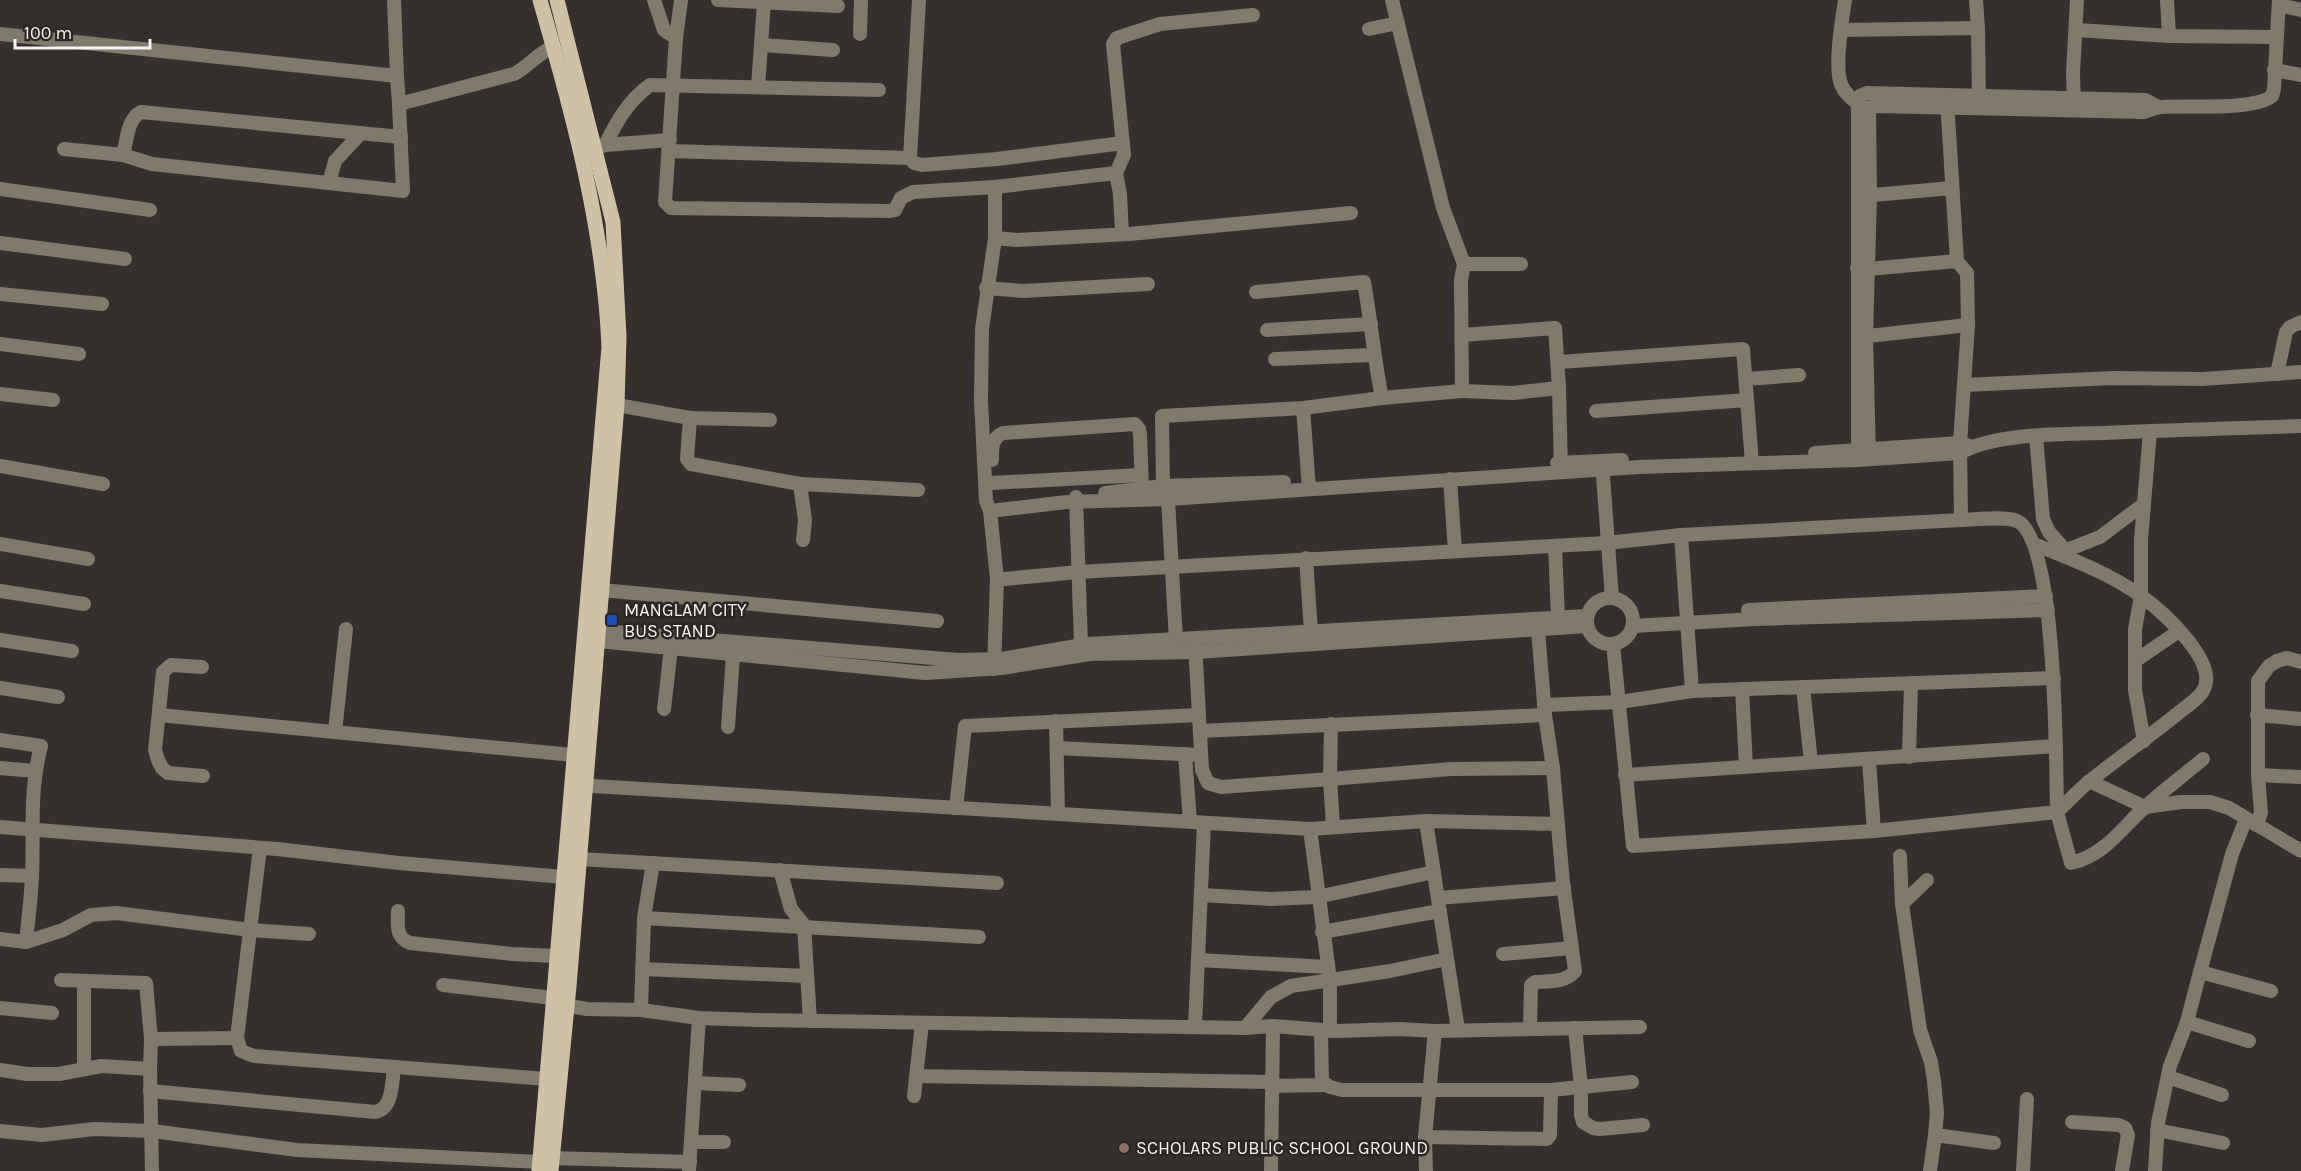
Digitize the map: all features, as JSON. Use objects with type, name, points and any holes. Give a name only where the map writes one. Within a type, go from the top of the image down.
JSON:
[{"type":"main road","points":[[540,0],[590,189],[602,259],[611,405],[601,590],[591,635],[573,755],[578,785],[579,859],[570,878],[557,956],[557,1002],[546,1166]]},
{"type":"main road","points":[[546,1166],[547,1079],[570,878],[611,405],[619,337],[612,222],[600,147],[557,0]]},
{"type":"street","points":[[64,149],[123,155],[152,164],[403,191],[394,0]]},
{"type":"street","points":[[654,0],[664,30],[676,38]]},
{"type":"street","points":[[681,0],[676,38],[665,202],[671,208],[888,211],[895,210],[902,198],[913,192],[995,187],[1116,172]]},
{"type":"street","points":[[718,0],[838,6]]},
{"type":"street","points":[[860,34],[861,0]]},
{"type":"street","points":[[910,159],[919,0]]},
{"type":"street","points":[[1392,0],[1443,208],[1464,264],[1461,280],[1462,391]]},
{"type":"street","points":[[1845,0],[1841,30],[1840,83],[1845,92],[1863,107],[1869,108],[1948,101],[2074,105],[2144,112],[2159,107],[2208,107],[2263,102],[2272,96],[2279,3],[2301,10]]},
{"type":"street","points":[[1976,0],[1979,102]]},
{"type":"street","points":[[2074,105],[2073,73],[2077,0]]},
{"type":"street","points":[[2167,0],[2169,36]]},
{"type":"street","points":[[758,87],[764,2]]},
{"type":"street","points":[[1122,234],[1120,194],[1116,172],[1124,155],[1113,44],[1117,39],[1160,24],[1253,15]]},
{"type":"street","points":[[1369,29],[1398,23]]},
{"type":"street","points":[[1841,30],[1978,28]]},
{"type":"street","points":[[2077,30],[2169,36],[2276,37]]},
{"type":"street","points":[[0,34],[282,62],[397,76]]},
{"type":"street","points":[[761,45],[833,50]]},
{"type":"street","points":[[399,104],[514,74],[524,69],[538,54],[554,47]]},
{"type":"street","points":[[2274,70],[2301,75]]},
{"type":"street","points":[[600,147],[635,96],[650,86],[879,90]]},
{"type":"street","points":[[1948,101],[1957,261]]},
{"type":"street","points":[[1863,107],[1861,337],[1863,454]]},
{"type":"street","points":[[123,155],[132,120],[141,112],[401,137]]},
{"type":"street","points":[[329,183],[335,161],[361,133]]},
{"type":"street","points":[[600,147],[669,146],[885,156],[910,159],[922,165],[997,159],[1123,143]]},
{"type":"street","points":[[995,187],[994,238],[982,329],[981,399],[997,579],[997,663]]},
{"type":"street","points":[[1864,196],[1952,188]]},
{"type":"street","points":[[0,189],[150,210]]},
{"type":"street","points":[[994,238],[1017,240],[1122,234],[1351,213]]},
{"type":"street","points":[[0,243],[125,259]]},
{"type":"street","points":[[1863,268],[1957,261],[1967,273],[1968,325],[1964,385],[1961,520]]},
{"type":"street","points":[[1464,264],[1521,264]]},
{"type":"street","points":[[1256,292],[1364,282],[1371,324],[1373,355],[1382,398]]},
{"type":"street","points":[[986,288],[1023,291],[1148,284]]},
{"type":"street","points":[[0,294],[102,304]]},
{"type":"street","points":[[2277,374],[2286,332],[2301,322]]},
{"type":"street","points":[[1267,330],[1371,324]]},
{"type":"street","points":[[1861,337],[1968,325]]},
{"type":"street","points":[[1462,334],[1556,328],[1561,467]]},
{"type":"street","points":[[0,344],[79,354]]},
{"type":"street","points":[[1559,362],[1743,349],[1752,460]]},
{"type":"street","points":[[1275,359],[1373,355]]},
{"type":"street","points":[[1964,385],[2104,378],[2194,380],[2301,372]]},
{"type":"street","points":[[1746,379],[1799,375]]},
{"type":"street","points":[[1176,641],[1162,416],[1303,408],[1462,391],[1513,393],[1559,388]]},
{"type":"street","points":[[0,394],[52,400]]},
{"type":"street","points":[[1596,411],[1747,400]]},
{"type":"street","points":[[611,405],[690,418],[770,420]]},
{"type":"street","points":[[1303,408],[1309,485]]},
{"type":"street","points":[[690,418],[687,459],[691,464],[800,484],[918,490]]},
{"type":"street","points":[[997,663],[1004,579],[991,505],[993,444],[996,437],[1003,433],[1135,424],[1140,435],[1141,482]]},
{"type":"street","points":[[1309,485],[1561,467],[1752,460],[1964,448],[1994,441],[2036,436],[2301,426]]},
{"type":"street","points":[[2144,741],[2135,690],[2135,629],[2141,596],[2141,540],[2150,431]]},
{"type":"street","points":[[2036,436],[2043,519],[2062,552]]},
{"type":"street","points":[[1602,465],[1612,598]]},
{"type":"street","points":[[0,466],[103,484]]},
{"type":"street","points":[[991,505],[1165,492],[1450,480],[1561,467]]},
{"type":"street","points":[[1450,480],[1455,551]]},
{"type":"street","points":[[991,483],[1141,482],[1165,492]]},
{"type":"street","points":[[1076,499],[1141,482]]},
{"type":"street","points":[[800,484],[805,520],[803,540]]},
{"type":"street","points":[[1076,499],[1081,645]]},
{"type":"street","points":[[2062,552],[2100,537],[2144,504]]},
{"type":"street","points":[[1004,579],[1078,572],[1306,558],[1607,543],[1681,535],[1961,520],[2018,521],[2027,529],[2034,544],[2047,603],[2054,678],[2057,812],[2071,863],[2085,860],[2104,849],[2145,807],[2204,759]]},
{"type":"street","points":[[1681,535],[1692,691]]},
{"type":"street","points":[[0,544],[88,559]]},
{"type":"street","points":[[1613,644],[1633,846],[1874,831],[2057,812],[2090,781],[2144,741],[2203,692],[2206,673],[2200,657],[2179,631],[2141,596],[2062,552],[2034,544]]},
{"type":"street","points":[[1555,546],[1558,618]]},
{"type":"street","points":[[1306,558],[1311,632]]},
{"type":"street","points":[[601,590],[937,621]]},
{"type":"street","points":[[0,591],[84,604]]},
{"type":"street","points":[[1612,598],[1625,604],[1633,622],[1626,639],[1613,644],[1597,640],[1587,621],[1596,603],[1612,598]]},
{"type":"street","points":[[1633,622],[2047,603]]},
{"type":"street","points":[[591,635],[671,648],[925,673],[997,663],[1311,632],[1558,618],[1587,621]]},
{"type":"street","points":[[591,635],[997,663],[1081,645],[1176,641],[1196,645],[1538,630],[1587,621]]},
{"type":"street","points":[[335,732],[346,629]]},
{"type":"street","points":[[1530,1029],[1531,985],[1535,982],[1569,978],[1575,971],[1564,888],[1553,768],[1544,710],[1538,630]]},
{"type":"street","points":[[2135,661],[2179,631]]},
{"type":"street","points":[[0,640],[72,651]]},
{"type":"street","points":[[1196,645],[1200,755],[1205,778],[1214,786],[1451,769],[1553,768]]},
{"type":"street","points":[[664,709],[671,648]]},
{"type":"street","points":[[728,727],[733,654]]},
{"type":"street","points":[[2155,1171],[2157,1130],[2168,1077],[2187,1022],[2232,854],[2251,822],[2261,813],[2258,775],[2258,681],[2269,666],[2287,658],[2301,662]]},
{"type":"street","points":[[202,667],[171,665],[163,672],[155,750],[162,768],[168,773],[203,776]]},
{"type":"street","points":[[1200,731],[1544,710],[1692,691],[2054,678]]},
{"type":"street","points":[[1909,757],[1911,683]]},
{"type":"street","points":[[1803,687],[1811,762]]},
{"type":"street","points":[[0,688],[58,697]]},
{"type":"street","points":[[1742,689],[1746,766]]},
{"type":"street","points":[[159,715],[573,755]]},
{"type":"street","points":[[957,808],[965,726],[1200,715]]},
{"type":"street","points":[[2257,715],[2301,719]]},
{"type":"street","points":[[1056,722],[1058,813]]},
{"type":"street","points":[[1331,724],[1330,779],[1333,826]]},
{"type":"street","points":[[0,740],[41,746],[34,771],[31,830],[32,876],[26,942]]},
{"type":"street","points":[[1625,775],[2056,746]]},
{"type":"street","points":[[1057,748],[1200,755]]},
{"type":"street","points":[[1185,754],[1197,823],[1201,895],[1195,1026]]},
{"type":"street","points":[[1869,759],[1874,831]]},
{"type":"street","points":[[0,768],[34,771]]},
{"type":"street","points":[[2258,775],[2301,777]]},
{"type":"street","points":[[2090,781],[2145,807],[2181,802],[2210,802],[2229,808],[2301,851]]},
{"type":"street","points":[[578,785],[1310,830],[1333,826],[1426,821],[1558,824]]},
{"type":"street","points":[[1426,821],[1458,1030]]},
{"type":"street","points":[[0,827],[260,848],[570,878]]},
{"type":"street","points":[[1310,830],[1317,897],[1329,973],[1321,1078],[1325,1084]]},
{"type":"street","points":[[260,848],[237,1038],[241,1051],[254,1056],[547,1079]]},
{"type":"street","points":[[1900,856],[1902,904],[1920,1030],[1931,1062],[1934,1081],[1937,1113],[1930,1171]]},
{"type":"street","points":[[579,859],[997,883]]},
{"type":"street","points":[[641,1010],[644,918],[653,863]]},
{"type":"street","points":[[780,870],[791,909],[804,926],[810,1021]]},
{"type":"street","points":[[1201,895],[1271,899],[1317,897],[1434,872]]},
{"type":"street","points":[[0,875],[32,876]]},
{"type":"street","points":[[1902,904],[1927,880]]},
{"type":"street","points":[[1322,932],[1439,905],[1564,888]]},
{"type":"street","points":[[398,910],[399,936],[410,943],[512,954],[557,956]]},
{"type":"street","points":[[0,939],[26,942],[63,930],[91,915],[116,913],[251,930],[309,934]]},
{"type":"street","points":[[644,918],[979,937]]},
{"type":"street","points":[[1503,954],[1572,948]]},
{"type":"street","points":[[1198,960],[1329,973],[1390,971],[1447,959]]},
{"type":"street","points":[[642,969],[807,976]]},
{"type":"street","points":[[2200,972],[2271,991]]},
{"type":"street","points":[[1245,1028],[1271,998],[1280,992],[1329,973]]},
{"type":"street","points":[[61,980],[146,983],[151,1040],[152,1171]]},
{"type":"street","points":[[443,985],[557,1002],[587,1009],[641,1010],[699,1018],[1245,1028],[1273,1026],[1326,1030],[1640,1028]]},
{"type":"street","points":[[84,989],[84,1068]]},
{"type":"street","points":[[0,1008],[52,1013]]},
{"type":"street","points":[[0,1131],[42,1135],[94,1128],[152,1131],[297,1150],[546,1166],[690,1166],[699,1018]]},
{"type":"street","points":[[2187,1022],[2249,1041]]},
{"type":"street","points":[[914,1096],[922,1023]]},
{"type":"street","points":[[1271,1171],[1273,1026]]},
{"type":"street","points":[[1575,1028],[1583,1122],[1600,1129],[1643,1125]]},
{"type":"street","points":[[1426,1171],[1425,1137],[1435,1031]]},
{"type":"street","points":[[151,1040],[237,1038]]},
{"type":"street","points":[[0,1070],[27,1074],[59,1074],[101,1066],[150,1069]]},
{"type":"street","points":[[150,1091],[375,1112],[387,1106],[394,1067]]},
{"type":"street","points":[[916,1076],[1325,1084],[1350,1090],[1551,1090],[1632,1082]]},
{"type":"street","points":[[2168,1077],[2222,1095]]},
{"type":"street","points":[[695,1083],[740,1085]]},
{"type":"street","points":[[1425,1137],[1547,1139],[1550,1135],[1551,1090]]},
{"type":"street","points":[[2023,1171],[2027,1099]]},
{"type":"street","points":[[2072,1122],[2119,1125],[2125,1128],[2128,1135],[2122,1171]]},
{"type":"street","points":[[2157,1130],[2223,1143]]},
{"type":"street","points":[[1935,1135],[1994,1143]]},
{"type":"street","points":[[692,1142],[724,1142]]},
{"type":"place","name":"MANGLAM CITY BUS STAND","points":[[612,620]]},
{"type":"place","name":"SCHOLARS PUBLIC SCHOOL GROUND","points":[[1124,1148]]}]
